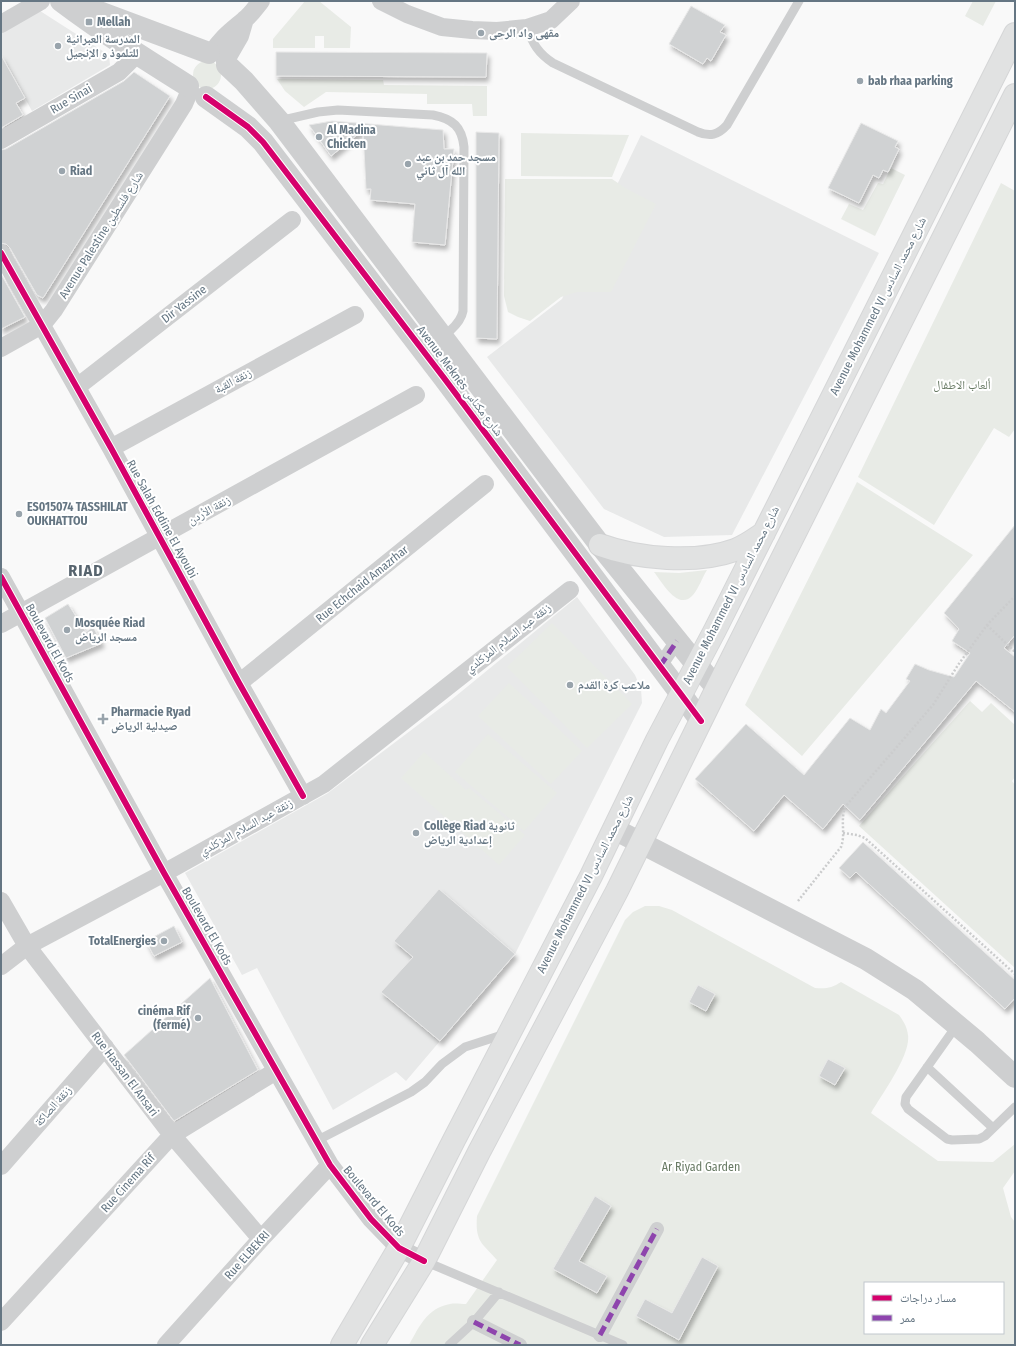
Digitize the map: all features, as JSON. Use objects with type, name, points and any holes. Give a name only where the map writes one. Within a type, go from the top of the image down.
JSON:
[{"type":"main road","name":"Avenue Mohammed VI شارع محمد السادس","points":[[342,1345],[399,1248],[510,1032],[614,829],[680,694],[715,630],[1015,34]]},
{"type":"main road","points":[[372,1345],[424,1261],[479,1152],[617,891],[717,688],[1015,94]]},
{"type":"main road","points":[[600,545],[616,551],[637,555],[657,557],[698,557],[734,550],[764,533]]},
{"type":"street","points":[[1,24],[41,1]]},
{"type":"street","name":"Avenue Meknès شارع مكناس","points":[[61,1],[194,95],[248,127],[263,142],[423,350],[701,721]]},
{"type":"street","name":"Avenue Meknès شارع مكناس","points":[[70,1],[218,58],[244,81],[279,121],[600,545],[717,688]]},
{"type":"street","points":[[218,58],[240,36],[245,19],[261,1]]},
{"type":"street","points":[[381,1],[408,14],[442,27],[497,31],[527,28],[551,20],[571,1]]},
{"type":"street","name":"Rue Sinai","points":[[1,140],[119,72],[136,54]]},
{"type":"street","points":[[197,55],[218,58],[229,76],[226,87],[217,94],[194,95],[185,75],[188,63],[197,55]]},
{"type":"street","name":"Avenue Palestine شارع فلسطين","points":[[1,348],[42,325],[54,310],[194,95]]},
{"type":"street","name":"Dir Yassine","points":[[77,387],[292,220]]},
{"type":"street","name":"Rue Salah Eddine El Ayoubi","points":[[1,253],[111,448],[239,683],[303,796]]},
{"type":"street","name":"زنقة القبة","points":[[111,448],[354,315]]},
{"type":"street","name":"زنقة الأردن","points":[[1,624],[416,394]]},
{"type":"street","name":"Rue Echchaid Amazrhar","points":[[239,683],[485,484]]},
{"type":"street","name":"Boulevard El Kods","points":[[1,577],[164,872],[330,1165],[371,1219],[399,1248],[424,1261]]},
{"type":"street","name":"زنقة عبد السلام المزكلدي","points":[[1,966],[27,946],[324,784],[570,590]]},
{"type":"street","points":[[660,666],[677,641]]},
{"type":"street","points":[[614,829],[866,959],[915,990],[977,1042],[1015,1077]]},
{"type":"street","name":"Rue Hassan El Ansari","points":[[1,901],[27,946],[172,1135],[261,1239]]},
{"type":"street","name":"زنقة الصاكة","points":[[1,1166],[105,1047]]},
{"type":"street","name":"Rue Cinema Rif","points":[[1,1322],[172,1135],[276,1071]]},
{"type":"street","name":"Rue ELBEKRI","points":[[166,1345],[330,1165]]},
{"type":"street","points":[[600,1335],[657,1229]]},
{"type":"street","points":[[474,1322],[520,1345]]},
{"type":"lane","points":[[527,28],[537,49],[543,57],[553,63],[698,132],[711,135],[717,133],[727,125],[799,1]]},
{"type":"lane","points":[[279,121],[318,112],[338,110],[443,117],[452,121],[459,128],[463,138],[464,147],[463,311],[460,321],[442,337],[423,350]]},
{"type":"lane","points":[[957,1025],[906,1097],[905,1104],[908,1109],[947,1139],[952,1140],[979,1139],[985,1136],[1015,1107]]},
{"type":"lane","points":[[316,1141],[411,1092],[425,1082],[442,1064],[465,1047],[510,1032]]},
{"type":"lane","points":[[927,1067],[993,1128]]},
{"type":"lane","points":[[424,1261],[623,1345]]},
{"type":"lane","points":[[449,1345],[474,1322],[499,1292]]},
{"type":"path","points":[[785,917],[841,847],[843,833],[842,816],[845,808],[932,705],[958,665],[987,625],[1015,596]]},
{"type":"path","points":[[987,625],[1015,652]]},
{"type":"path","points":[[843,833],[857,835],[864,838],[1015,974]]},
{"type":"shaded area","points":[[37,9],[109,55],[110,65],[32,111],[1,55],[1,30]]},
{"type":"shaded area","points":[[641,135],[879,253],[732,535],[664,537],[604,509],[487,357],[562,299]]},
{"type":"shaded area","name":"Collège Riad ثانوية إعدادية الرياض","points":[[577,597],[635,675],[641,689],[642,703],[515,954],[439,889],[394,941],[413,957],[381,992],[440,1041],[406,1081],[396,1072],[333,1110],[257,968],[242,975],[185,873],[328,793],[451,700]]},
{"type":"green space","points":[[305,1],[319,1],[351,27],[350,48],[324,48],[324,36],[315,36],[315,48],[273,48],[273,39]]},
{"type":"green space","points":[[973,1],[996,1],[983,26],[965,16]]},
{"type":"green space","points":[[207,61],[217,65],[221,75],[217,85],[207,89],[197,85],[193,75],[197,65]]},
{"type":"green space","points":[[277,79],[383,80],[384,85],[487,86],[487,116],[473,116],[472,104],[427,104],[427,94],[326,92],[304,107],[285,91]]},
{"type":"green space","points":[[521,133],[629,135],[612,177],[521,176]]},
{"type":"green space","points":[[891,168],[905,175],[875,236],[841,219],[849,204],[863,210],[878,183],[883,184]]},
{"type":"green space","points":[[505,179],[612,179],[627,189],[656,204],[611,292],[577,292],[561,297],[530,321],[508,312],[504,296]]},
{"type":"green space","name":"ألعاب الاطفال","points":[[1001,183],[1015,191],[1015,429],[1009,437],[994,428],[934,525],[858,477]]},
{"type":"green space","points":[[857,482],[973,555],[802,756],[745,705]]},
{"type":"green space","points":[[707,570],[693,595],[682,600],[671,594],[654,572],[679,573]]},
{"type":"green space","name":"ملاعب كرة القدم","points":[[552,623],[632,704],[587,748],[507,667]]},
{"type":"green space","points":[[509,683],[582,751],[551,784],[478,716]]},
{"type":"green space","points":[[970,701],[982,712],[991,703],[1015,725],[1015,777],[1012,781],[1015,785],[1015,968],[859,826]]},
{"type":"green space","points":[[488,734],[557,793],[524,831],[455,772]]},
{"type":"green space","points":[[424,752],[466,790],[469,788],[525,835],[499,865],[401,778]]},
{"type":"green space","name":"Ar Riyad Garden","points":[[645,906],[659,906],[672,910],[815,988],[829,988],[841,982],[899,1015],[907,1029],[908,1043],[901,1063],[871,1113],[938,1161],[993,1162],[1015,1144],[1015,1171],[1003,1188],[1011,1217],[1015,1222],[1015,1345],[409,1345],[420,1325],[435,1310],[450,1304],[466,1304],[497,1260],[478,1237],[477,1216],[625,920],[633,912]]},
{"type":"building","points":[[691,6],[725,25],[720,32],[726,35],[711,61],[707,58],[703,64],[669,44]]},
{"type":"building","points":[[276,52],[487,53],[486,77],[276,76]]},
{"type":"building","points":[[1,55],[25,98],[16,103],[23,115],[1,128]]},
{"type":"building","name":"Riad","points":[[134,72],[170,96],[43,298],[37,295],[10,248],[6,244],[1,243],[1,150],[6,149],[124,81]]},
{"type":"building","name":"مسجد حمد بن عبد الله آل ثاني","points":[[332,121],[443,130],[444,149],[454,149],[445,245],[412,242],[415,204],[370,200],[371,189],[366,189],[363,130],[331,156],[309,125]]},
{"type":"building","points":[[861,123],[898,141],[895,147],[899,149],[888,172],[883,170],[879,178],[873,175],[859,203],[828,188]]},
{"type":"building","points":[[476,132],[499,133],[497,339],[476,338]]},
{"type":"building","points":[[1,274],[25,317],[1,329]]},
{"type":"building","points":[[1015,525],[1015,635],[1004,648],[1015,657],[1015,712],[976,681],[860,820],[843,804],[823,829],[784,795],[754,831],[695,779],[746,724],[804,775],[850,718],[870,730],[881,709],[886,713],[910,681],[906,679],[915,664],[929,670],[954,677],[970,653],[952,641],[959,629],[944,613]]},
{"type":"building","name":"Mosquée Riad مسجد الرياض","points":[[68,604],[86,632],[93,627],[102,643],[66,658],[45,618]]},
{"type":"building","points":[[863,842],[1015,980],[1015,998],[1005,1009],[856,872],[850,878],[839,868]]},
{"type":"building","points":[[439,889],[515,954],[440,1041],[381,992],[413,957],[394,941]]},
{"type":"building","name":"TotalEnergies","points":[[174,926],[182,942],[154,956],[146,941]]},
{"type":"building","name":"cinéma Rif (fermé)","points":[[210,978],[258,1070],[174,1121],[124,1055]]},
{"type":"building","points":[[698,985],[715,994],[706,1011],[689,1002]]},
{"type":"building","points":[[828,1059],[845,1068],[835,1085],[819,1076]]},
{"type":"building","points":[[595,1196],[611,1206],[579,1261],[607,1276],[597,1293],[553,1269]]},
{"type":"building","points":[[702,1257],[718,1266],[679,1340],[636,1316],[645,1299],[672,1313]]},
{"type":"marked path","points":[[660,666],[677,641]]},
{"type":"marked path","points":[[600,1335],[657,1229]]},
{"type":"marked path","points":[[474,1322],[520,1345]]},
{"type":"cycle path","points":[[206,97],[248,127],[263,142],[444,378],[701,721]]},
{"type":"cycle path","points":[[1,253],[111,448],[239,683],[303,796]]},
{"type":"cycle path","points":[[1,577],[164,873],[330,1165],[371,1219],[399,1248],[424,1261]]},
{"type":"place","name":"Mellah","points":[[89,22]]},
{"type":"place","name":"مقهى واد الرحى","points":[[481,33]]},
{"type":"place","name":"المدرسة العبرانية للتلموذ و الإنجيل","points":[[58,46]]},
{"type":"place","name":"bab rhaa parking","points":[[860,81]]},
{"type":"place","name":"Al Madina Chicken","points":[[319,137]]},
{"type":"place","name":"مسجد حمد بن عبد الله آل ثاني","points":[[408,164]]},
{"type":"place","name":"Riad","points":[[62,171]]},
{"type":"place","name":"ES015074 TASSHILAT OUKHATTOU","points":[[19,514]]},
{"type":"place","name":"Mosquée Riad مسجد الرياض","points":[[67,630]]},
{"type":"place","name":"ملاعب كرة القدم","points":[[570,685]]},
{"type":"place","name":"Pharmacie Ryad صيدلية الرياض","points":[[103,719]]},
{"type":"place","name":"Collège Riad ثانوية إعدادية الرياض","points":[[416,833]]},
{"type":"place","name":"TotalEnergies","points":[[164,941]]},
{"type":"place","name":"cinéma Rif (fermé)","points":[[198,1018]]},
{"type":"district","name":"RIAD","points":[[86,570]]}]
